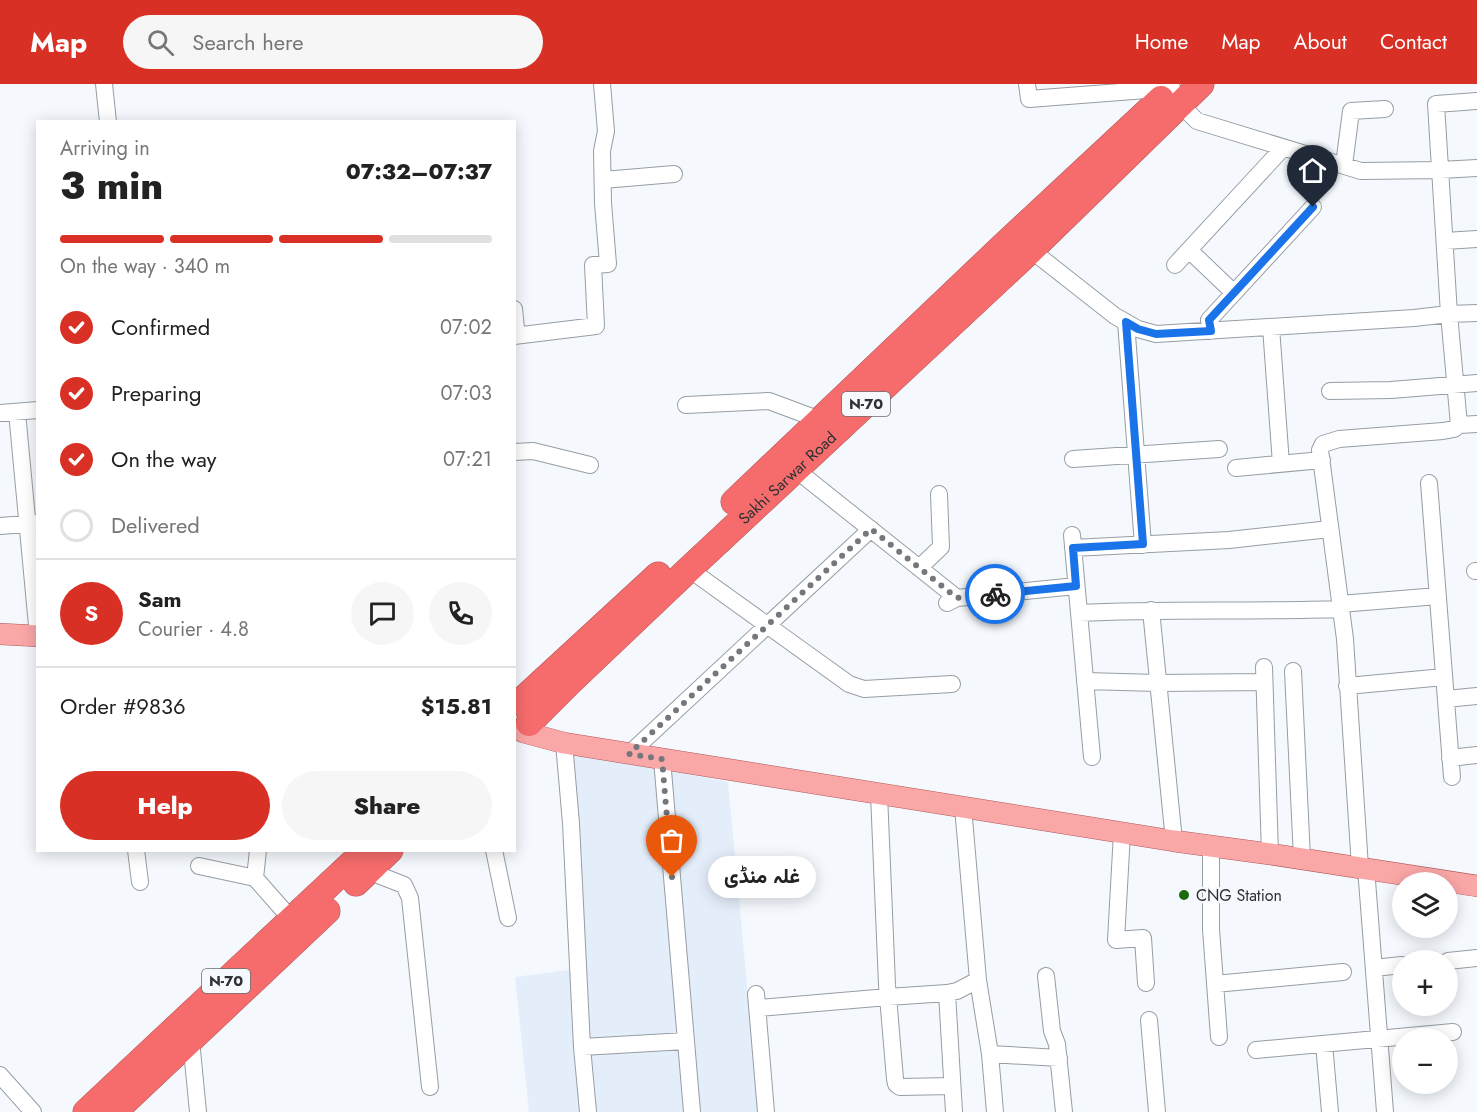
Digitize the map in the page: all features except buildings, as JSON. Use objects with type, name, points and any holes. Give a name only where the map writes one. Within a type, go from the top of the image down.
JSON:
[{"type":"highway","name":"Sakhi Sarwar Road","points":[[519,724],[684,550],[1003,246],[1176,92],[1201,84]]},
{"type":"highway","name":"Sakhi Sarwar Road","points":[[519,724],[570,682],[1031,250],[1176,92]]},
{"type":"highway","name":"N-70","points":[[86,1112],[292,920],[367,861],[386,852]]},
{"type":"highway","name":"N-70","points":[[114,1112],[191,1040],[367,861]]},
{"type":"main road","points":[[0,634],[36,636]]},
{"type":"main road","points":[[519,724],[564,744],[1174,841],[1302,858],[1477,886]]},
{"type":"street","points":[[104,84],[108,120]]},
{"type":"street","points":[[516,335],[596,326],[593,265],[608,264],[603,203],[602,151],[606,131],[602,84]]},
{"type":"street","points":[[1027,84],[1029,99],[1100,89],[1176,92],[1197,122],[1361,171],[1477,168]]},
{"type":"street","points":[[1459,425],[1449,314],[1436,104],[1477,101]]},
{"type":"street","points":[[1344,165],[1351,111],[1386,109]]},
{"type":"street","points":[[1175,265],[1283,148]]},
{"type":"street","points":[[603,180],[674,174]]},
{"type":"street","points":[[1211,331],[1209,320],[1313,207]]},
{"type":"street","points":[[1445,241],[1477,239]]},
{"type":"street","points":[[1031,250],[1116,316],[1138,329],[1156,334],[1477,313]]},
{"type":"street","points":[[1189,250],[1234,293]]},
{"type":"street","points":[[1126,322],[1143,544]]},
{"type":"street","points":[[1272,327],[1281,464]]},
{"type":"street","points":[[1330,391],[1391,390],[1477,383]]},
{"type":"street","points":[[686,405],[770,401],[820,420]]},
{"type":"street","points":[[36,410],[8,413],[32,524],[36,599]]},
{"type":"street","points":[[1385,1112],[1374,968],[1347,686],[1345,639],[1320,450],[1323,444],[1338,438],[1443,431],[1454,429],[1459,425],[1477,424]]},
{"type":"street","points":[[1072,459],[1220,449]]},
{"type":"street","points":[[516,452],[533,451],[590,465]]},
{"type":"street","points":[[1236,468],[1322,460]]},
{"type":"street","points":[[795,469],[919,568],[951,600],[1076,586]]},
{"type":"street","points":[[1429,483],[1452,777]]},
{"type":"street","points":[[919,568],[941,547],[939,494]]},
{"type":"street","points":[[0,526],[32,524]]},
{"type":"street","points":[[629,754],[871,529]]},
{"type":"street","points":[[1092,757],[1072,542],[1143,544],[1228,540],[1330,529]]},
{"type":"street","points":[[689,569],[849,684],[864,689],[952,684]]},
{"type":"street","points":[[1079,613],[1151,610],[1271,611],[1438,596]]},
{"type":"street","points":[[1151,610],[1174,841]]},
{"type":"street","points":[[1293,671],[1302,858]]},
{"type":"street","points":[[1085,681],[1158,683],[1264,674],[1270,854]]},
{"type":"street","points":[[1347,686],[1444,677]]},
{"type":"street","points":[[1446,699],[1477,696]]},
{"type":"street","points":[[564,744],[588,1112]]},
{"type":"street","points":[[1450,758],[1477,755]]},
{"type":"street","points":[[662,759],[692,1112]]},
{"type":"street","points":[[879,794],[888,997],[896,1084],[900,1087],[952,1086]]},
{"type":"street","points":[[963,807],[978,980],[990,1054],[995,1112]]},
{"type":"street","points":[[1122,832],[1116,940],[1143,938],[1146,983]]},
{"type":"street","points":[[1210,846],[1211,929],[1219,1037]]},
{"type":"street","points":[[136,852],[140,882]]},
{"type":"street","points":[[255,878],[258,852]]},
{"type":"street","points":[[494,852],[508,918]]},
{"type":"street","points":[[367,861],[404,885],[410,898],[430,1086]]},
{"type":"street","points":[[199,866],[255,878],[292,920]]},
{"type":"street","points":[[1458,960],[1477,958]]},
{"type":"street","points":[[1374,968],[1392,966]]},
{"type":"street","points":[[1215,984],[1343,972]]},
{"type":"street","points":[[1046,976],[1052,1032],[1059,1058],[1064,1112]]},
{"type":"street","points":[[766,1112],[757,1001],[947,993],[957,991],[978,980]]},
{"type":"street","points":[[947,993],[954,1112]]},
{"type":"street","points":[[1149,1020],[1157,1112]]},
{"type":"street","points":[[1256,1050],[1392,1038]]},
{"type":"street","points":[[191,1040],[198,1112]]},
{"type":"street","points":[[582,1047],[686,1041]]},
{"type":"street","points":[[1324,1044],[1330,1112]]},
{"type":"street","points":[[990,1054],[1059,1058]]},
{"type":"street","points":[[0,1074],[33,1112]]},
{"type":"shaded area","points":[[560,750],[728,782],[759,1112],[529,1112],[515,977],[575,969]]},
{"type":"way so far","points":[[672,877],[662,759],[629,754],[871,529],[957,598],[995,594]]},
{"type":"place","name":"غلہ منڈی","points":[[672,877]]},
{"type":"place","name":"CNG Station","points":[[1184,895]]},
{"type":"route","points":[[995,594],[1076,586],[1073,548],[1143,544],[1126,322],[1138,329],[1156,334],[1211,331],[1209,320],[1313,207]]}]
